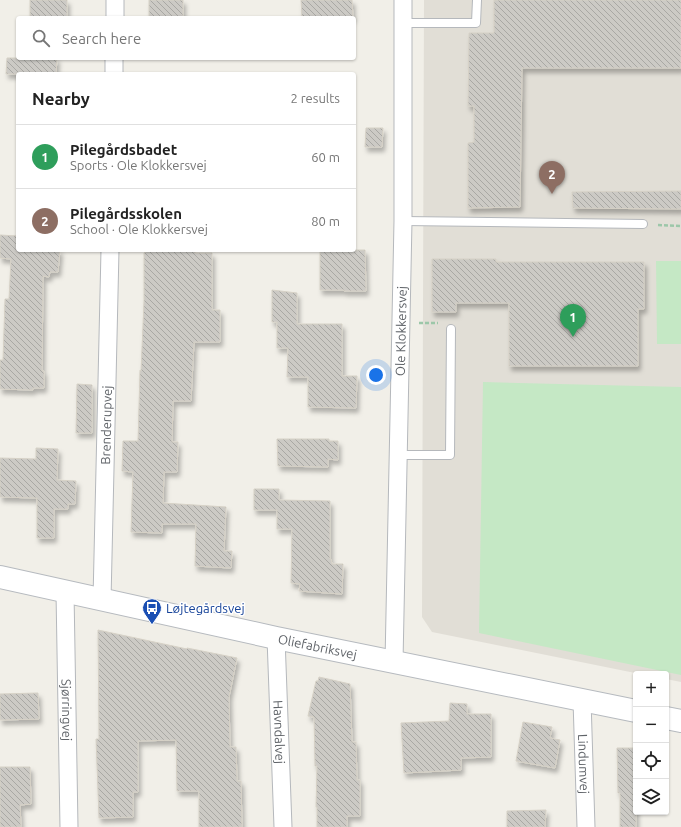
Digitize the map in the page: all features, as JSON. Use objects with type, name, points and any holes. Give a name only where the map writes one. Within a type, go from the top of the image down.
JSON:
[{"type":"street","points":[[115,16],[116,0]]},
{"type":"street","name":"Ole Klokkersvej","points":[[394,662],[403,221],[403,0]]},
{"type":"street","points":[[114,60],[114,72]]},
{"type":"street","name":"Brenderupvej","points":[[102,600],[110,252]]},
{"type":"street","name":"Oliefabriksvej","points":[[0,577],[276,638],[633,710]]},
{"type":"street","name":"Sjørringvej","points":[[65,592],[69,827]]},
{"type":"street","name":"Havndalvej","points":[[276,638],[283,827]]},
{"type":"street","name":"Lindumvej","points":[[582,700],[586,827]]},
{"type":"street","points":[[669,719],[681,721]]},
{"type":"lane","points":[[403,23],[476,23],[477,0]]},
{"type":"lane","points":[[403,221],[643,224]]},
{"type":"lane","points":[[398,454],[450,455],[451,329]]},
{"type":"path","points":[[643,224],[681,226]]},
{"type":"path","points":[[401,323],[451,323],[451,329]]},
{"type":"shaded area","points":[[424,0],[681,0],[681,682],[669,680],[669,671],[633,671],[633,673],[432,632],[422,617]]},
{"type":"green space","points":[[656,261],[681,261],[681,344],[657,344]]},
{"type":"green space","points":[[483,382],[681,387],[681,675],[669,673],[669,671],[662,671],[479,633]]},
{"type":"building","points":[[30,0],[67,0],[67,16],[30,16]]},
{"type":"building","points":[[149,0],[183,0],[183,16],[149,16]]},
{"type":"building","points":[[301,0],[352,0],[353,16],[302,16]]},
{"type":"building","points":[[494,0],[681,0],[681,68],[522,68],[520,207],[468,208],[468,143],[474,142],[474,106],[468,106],[469,33],[494,33]]},
{"type":"building","points":[[7,58],[16,58],[16,60],[57,60],[56,72],[16,72],[16,74],[6,74]]},
{"type":"building","points":[[366,128],[383,128],[382,147],[365,147]]},
{"type":"building","points":[[681,191],[681,209],[573,208],[572,192]]},
{"type":"building","points":[[0,235],[16,236],[16,252],[60,252],[58,272],[50,272],[49,277],[43,276],[42,371],[44,371],[44,388],[33,388],[33,390],[0,389],[0,360],[3,360],[5,299],[9,299],[11,259],[0,258]]},
{"type":"building","points":[[356,250],[365,250],[366,291],[320,290],[320,252],[356,252]]},
{"type":"building","points":[[144,253],[212,253],[212,310],[220,310],[220,342],[194,342],[191,401],[173,401],[172,442],[178,442],[177,472],[164,472],[163,503],[226,507],[224,551],[232,551],[231,568],[195,566],[196,524],[162,524],[162,533],[131,532],[133,472],[122,471],[123,441],[138,441],[144,301]]},
{"type":"building","points":[[432,259],[496,259],[496,262],[644,262],[644,309],[638,309],[638,366],[509,366],[509,303],[456,303],[456,312],[432,312]]},
{"type":"building","points":[[272,290],[297,293],[297,324],[342,324],[342,376],[357,376],[356,408],[308,407],[308,377],[287,377],[288,348],[277,348],[277,322],[272,322]]},
{"type":"building","points":[[77,384],[92,385],[92,433],[76,433]]},
{"type":"building","points":[[277,439],[329,439],[329,441],[338,441],[338,460],[328,459],[328,467],[278,466]]},
{"type":"building","points":[[36,448],[58,449],[57,480],[76,481],[75,504],[68,504],[68,509],[54,509],[54,538],[37,538],[37,498],[0,497],[0,458],[36,459]]},
{"type":"building","points":[[254,489],[279,489],[279,500],[330,501],[330,559],[332,564],[343,564],[342,594],[299,591],[300,584],[291,583],[292,529],[277,529],[277,510],[254,510]]},
{"type":"building","points":[[98,630],[237,658],[229,697],[230,747],[236,747],[237,781],[241,781],[242,827],[199,827],[199,791],[177,791],[176,740],[138,741],[138,792],[133,792],[133,817],[99,818],[96,739],[99,739]]},
{"type":"building","points":[[319,677],[350,684],[352,742],[356,742],[357,780],[360,780],[360,816],[347,816],[347,827],[317,827],[317,766],[315,766],[314,717],[308,716],[316,681],[318,681]]},
{"type":"building","points":[[38,693],[39,719],[0,720],[0,694]]},
{"type":"building","points":[[450,703],[467,704],[467,714],[491,714],[491,757],[461,758],[461,770],[404,773],[401,723],[449,721]]},
{"type":"building","points":[[523,722],[552,727],[550,738],[560,740],[555,768],[516,761]]},
{"type":"building","points":[[617,748],[633,748],[633,815],[636,815],[636,827],[620,827],[620,793],[618,793]]},
{"type":"building","points":[[0,767],[30,767],[31,804],[20,805],[21,827],[0,827]]},
{"type":"building","points":[[546,810],[545,827],[507,827],[507,811]]},
{"type":"place","name":"Pilegårdsskolen","points":[[552,194]]},
{"type":"place","name":"Pilegårdsbadet","points":[[573,337]]},
{"type":"place","name":"Løjtegårdsvej","points":[[152,625]]}]
